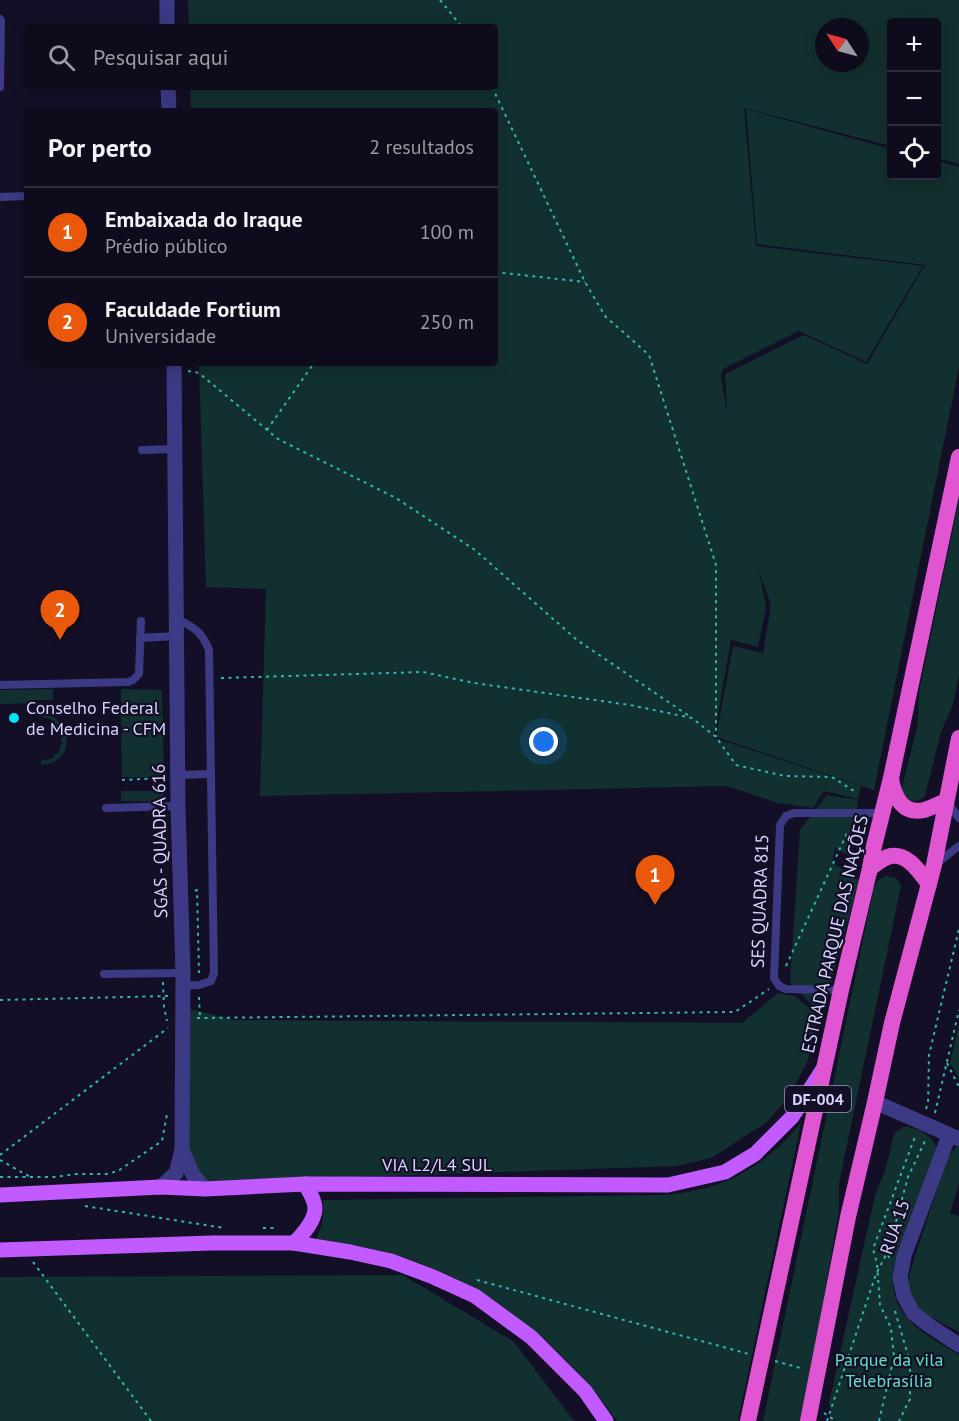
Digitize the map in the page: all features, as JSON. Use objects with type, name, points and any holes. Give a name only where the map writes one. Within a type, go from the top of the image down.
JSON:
[{"type":"highway","name":"ESTRADA PARQUE DAS NAÇÕES","points":[[748,1421],[841,990],[891,778],[959,457]]},
{"type":"highway","name":"DF-004","points":[[808,1421],[848,1217],[892,1023],[934,865],[958,744]]},
{"type":"highway","points":[[891,778],[894,792],[901,804],[911,810],[922,811],[946,801]]},
{"type":"highway","points":[[870,868],[891,856],[899,857],[910,862],[929,884]]},
{"type":"main road","name":"VIA L2/L4 SUL","points":[[0,1195],[161,1187],[205,1189],[305,1184],[668,1185],[725,1172],[755,1154],[792,1117],[825,1066]]},
{"type":"main road","points":[[294,1243],[306,1231],[315,1208],[305,1184]]},
{"type":"main road","points":[[0,1250],[212,1243],[294,1243],[350,1251],[391,1261],[475,1296],[531,1337],[585,1391],[606,1421]]},
{"type":"street","points":[[167,0],[167,24]]},
{"type":"street","points":[[168,90],[169,108]]},
{"type":"street","name":"SGAS - QUADRA 616","points":[[161,1187],[176,1173],[182,1150],[182,985],[178,806],[172,777],[177,636],[174,366]]},
{"type":"street","points":[[875,1102],[954,1137]]},
{"type":"street","name":"RUA 15","points":[[954,1137],[904,1256],[900,1278],[904,1296],[913,1313],[959,1345]]},
{"type":"street","name":"SGAS - QUADRA 616","points":[[182,1150],[193,1175],[205,1189]]},
{"type":"lane","points":[[0,19],[0,87]]},
{"type":"lane","points":[[0,197],[24,196]]},
{"type":"lane","points":[[142,450],[175,449]]},
{"type":"lane","points":[[104,974],[164,973],[182,985],[199,985],[211,981],[214,973],[209,650],[204,638],[193,627],[177,619]]},
{"type":"lane","points":[[0,685],[128,682],[133,680],[139,674],[141,621]]},
{"type":"lane","points":[[140,638],[177,636]]},
{"type":"lane","points":[[172,777],[211,774]]},
{"type":"lane","points":[[946,801],[959,818]]},
{"type":"lane","points":[[106,808],[178,806]]},
{"type":"lane","name":"SES QUADRA 815","points":[[841,990],[786,989],[779,986],[774,978],[780,825],[786,816],[794,813],[882,813]]},
{"type":"lane","points":[[934,865],[959,846]]},
{"type":"path","points":[[440,0],[460,24]]},
{"type":"path","points":[[493,90],[585,282],[605,316],[649,355],[716,565],[716,737]]},
{"type":"path","points":[[498,272],[585,282]]},
{"type":"path","points":[[174,366],[199,373],[278,439],[396,498],[475,550],[578,640],[716,737],[736,765],[784,776],[832,777],[854,791]]},
{"type":"path","points":[[267,430],[312,366]]},
{"type":"path","points":[[210,679],[423,672],[474,683],[630,705],[692,718]]},
{"type":"path","points":[[122,780],[172,777]]},
{"type":"path","points":[[182,1018],[735,1012],[777,984],[848,831]]},
{"type":"path","points":[[879,1421],[894,1357],[891,1328],[880,1305],[877,1264],[873,1249],[928,1104],[928,1054],[959,929]]},
{"type":"path","points":[[0,1155],[168,1028],[163,996],[164,973]]},
{"type":"path","points":[[0,1000],[163,996],[182,985]]},
{"type":"path","points":[[947,1064],[959,1087]]},
{"type":"path","points":[[0,1177],[55,1177],[107,1174],[118,1171],[162,1141],[167,1113]]},
{"type":"path","points":[[0,1160],[57,1192]]},
{"type":"path","points":[[23,1250],[151,1421]]},
{"type":"path","points":[[827,1421],[876,1274],[888,1251]]},
{"type":"green space","points":[[188,0],[959,0],[959,164],[941,159],[941,18],[887,18],[887,145],[744,108],[756,246],[923,266],[866,362],[799,331],[723,369],[721,377],[727,411],[725,374],[804,335],[867,364],[925,265],[757,244],[746,109],[887,148],[887,180],[941,180],[941,162],[959,167],[959,367],[874,790],[716,737],[733,646],[763,653],[771,605],[759,571],[766,607],[758,647],[731,640],[714,738],[861,786],[858,799],[824,791],[813,808],[778,803],[727,786],[260,796],[266,589],[206,587],[199,366],[498,366],[498,108],[191,108],[190,90],[498,90],[498,24],[189,24]]},
{"type":"green space","points":[[959,500],[959,675],[953,704],[941,732],[925,796],[914,801],[905,796],[902,788],[918,723],[919,692]]},
{"type":"green space","points":[[53,689],[53,700],[0,704],[0,690]]},
{"type":"green space","points":[[121,689],[162,690],[164,777],[122,777]]},
{"type":"green space","points":[[43,713],[58,720],[66,734],[67,741],[62,755],[52,763],[41,765],[41,761],[53,758],[56,753],[59,753],[60,746],[63,744],[60,727],[53,720],[41,716]]},
{"type":"green space","points":[[121,791],[163,791],[163,796],[161,800],[154,802],[121,801]]},
{"type":"green space","points":[[827,795],[858,800],[850,856],[835,848],[832,863],[859,880],[827,1002],[814,1007],[790,982],[800,830]]},
{"type":"green space","points":[[886,876],[896,878],[901,886],[839,1183],[839,1211],[802,1421],[763,1421],[874,887],[878,880]]},
{"type":"green space","points":[[778,993],[795,996],[818,1018],[808,1060],[790,1095],[767,1122],[711,1158],[678,1166],[207,1182],[190,1157],[187,1147],[190,1009],[234,1020],[742,1023]]},
{"type":"green space","points":[[959,1025],[959,1078],[950,1063]]},
{"type":"green space","points":[[801,1123],[738,1421],[617,1421],[572,1366],[519,1318],[490,1298],[426,1265],[373,1249],[315,1240],[322,1221],[323,1200],[661,1195],[703,1189],[739,1175],[756,1165],[787,1139]]},
{"type":"green space","name":"Parque da vila Telebrasília","points":[[903,1127],[923,1132],[932,1139],[937,1148],[894,1266],[893,1283],[901,1310],[910,1321],[959,1355],[959,1421],[830,1421],[829,1403],[875,1195],[886,1168],[894,1134]]},
{"type":"green space","points":[[956,1147],[959,1147],[959,1183],[950,1213],[959,1216],[959,1332],[916,1309],[906,1288],[948,1157]]},
{"type":"green space","points":[[403,1275],[514,1342],[574,1421],[0,1421],[0,1277]]},
{"type":"place","name":"Faculdade Fortium","points":[[60,640]]},
{"type":"place","name":"Conselho Federal de Medicina - CFM","points":[[14,718]]},
{"type":"place","name":"Embaixada do Iraque","points":[[655,905]]}]
